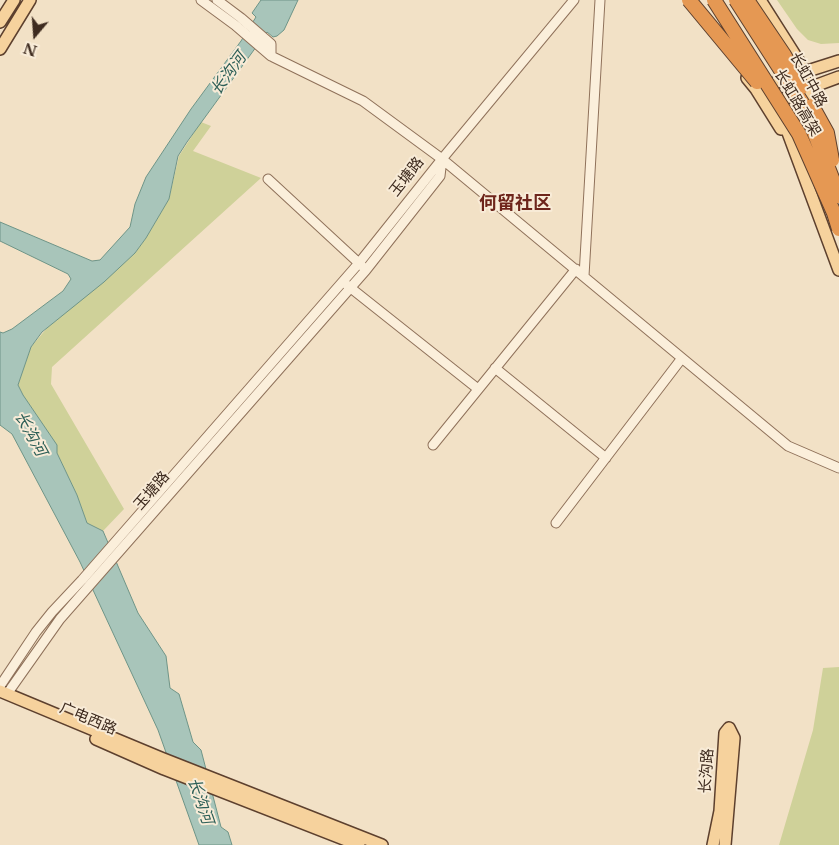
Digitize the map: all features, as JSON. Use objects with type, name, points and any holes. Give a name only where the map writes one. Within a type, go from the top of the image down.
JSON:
[{"type":"highway","points":[[689,0],[799,134]]},
{"type":"highway","name":"长虹路高架","points":[[714,0],[799,134],[834,213],[839,229]]},
{"type":"highway","name":"长虹路高架","points":[[736,0],[804,106],[839,190]]},
{"type":"highway","points":[[747,0],[784,55],[827,133],[839,190]]},
{"type":"main road","points":[[0,22],[14,0]]},
{"type":"main road","points":[[0,49],[30,0]]},
{"type":"main road","points":[[682,0],[763,88]]},
{"type":"main road","points":[[710,0],[772,104],[796,154],[839,270]]},
{"type":"main road","name":"长虹中路","points":[[740,0],[792,76],[804,90],[839,190]]},
{"type":"main road","points":[[760,0],[800,63],[803,73],[804,90]]},
{"type":"main road","points":[[763,88],[792,76],[839,61]]},
{"type":"main road","points":[[772,104],[839,77]]},
{"type":"main road","name":"广电西路","points":[[2,696],[216,784]]},
{"type":"main road","name":"长沟路","points":[[713,845],[720,811],[725,734],[729,728],[734,738],[725,845]]},
{"type":"main road","points":[[216,784],[359,845]]},
{"type":"main road","points":[[216,784],[382,845]]},
{"type":"street","points":[[200,0],[244,27],[266,44],[271,56],[363,101],[442,158],[788,446],[839,468]]},
{"type":"street","points":[[217,0],[244,27]]},
{"type":"street","points":[[442,158],[574,0]]},
{"type":"street","points":[[584,276],[600,0]]},
{"type":"street","name":"玉塘路","points":[[2,696],[113,544],[359,263],[442,158]]},
{"type":"street","name":"玉塘路","points":[[85,583],[119,552],[366,270],[440,176],[442,158]]},
{"type":"street","points":[[268,179],[366,270]]},
{"type":"street","points":[[433,445],[576,269]]},
{"type":"street","points":[[342,282],[478,389]]},
{"type":"street","points":[[556,523],[682,358]]},
{"type":"street","points":[[496,368],[606,458]]},
{"type":"green space","points":[[777,0],[839,0],[839,43],[821,44],[808,40],[797,29]]},
{"type":"green space","points":[[201,122],[211,126],[193,151],[261,178],[52,367],[51,384],[124,509],[103,531],[87,523],[77,495],[57,453],[56,444],[18,385],[31,347],[47,328],[135,253],[146,238],[169,199],[179,156]]},
{"type":"green space","points":[[839,667],[839,845],[779,845],[813,730],[823,668]]},
{"type":"water","name":"长沟河","points":[[261,0],[298,0],[284,30],[273,37],[267,32],[178,156],[169,199],[146,238],[135,253],[104,282],[42,332],[31,347],[18,385],[57,445],[57,453],[77,495],[87,523],[103,531],[138,613],[166,656],[170,688],[179,694],[193,742],[201,750],[221,827],[228,832],[232,845],[199,845],[158,730],[80,562],[12,434],[0,425],[0,332],[3,333],[12,329],[63,291],[71,279],[68,274],[0,241],[0,222],[92,261],[100,260],[130,227],[135,204],[146,177],[191,109],[241,41],[256,17],[252,13]]},
{"type":"district","name":"何留社区","points":[[515,204]]}]
